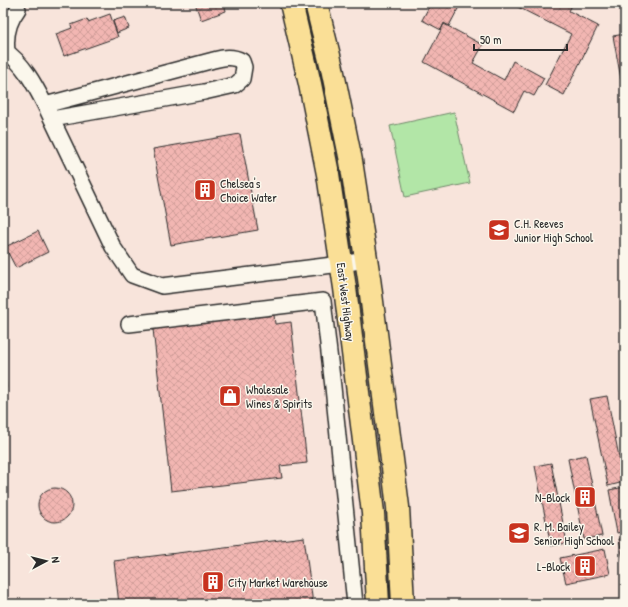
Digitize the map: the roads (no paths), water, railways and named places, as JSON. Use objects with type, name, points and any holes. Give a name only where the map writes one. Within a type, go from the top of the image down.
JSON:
[{"type":"highway","name":"East West Highway","points":[[290,3],[310,84],[328,174],[373,512],[378,604]]},
{"type":"highway","name":"East West Highway","points":[[316,3],[332,68],[351,161],[366,260],[398,507],[404,604]]},
{"type":"street","points":[[23,6],[12,16],[6,32],[5,50],[19,62],[29,75],[52,119],[112,247],[132,275],[162,286],[366,260]]},
{"type":"street","points":[[3,16],[23,6]]},
{"type":"street","points":[[45,105],[210,61],[235,58],[242,61],[244,67],[242,79],[235,85],[204,92],[52,119]]},
{"type":"street","points":[[129,324],[323,301],[356,604]]},
{"type":"place","name":"Chelsea's Choice Water","points":[[205,190]]},
{"type":"place","name":"C.H. Reeves Junior High School","points":[[499,230]]},
{"type":"place","name":"Wholesale Wines & Spirits","points":[[230,396]]},
{"type":"place","name":"N-Block","points":[[585,497]]},
{"type":"place","name":"R. M. Bailey Senior High School","points":[[519,533]]},
{"type":"place","name":"L-Block","points":[[585,566]]},
{"type":"place","name":"City Market Warehouse","points":[[213,582]]}]
